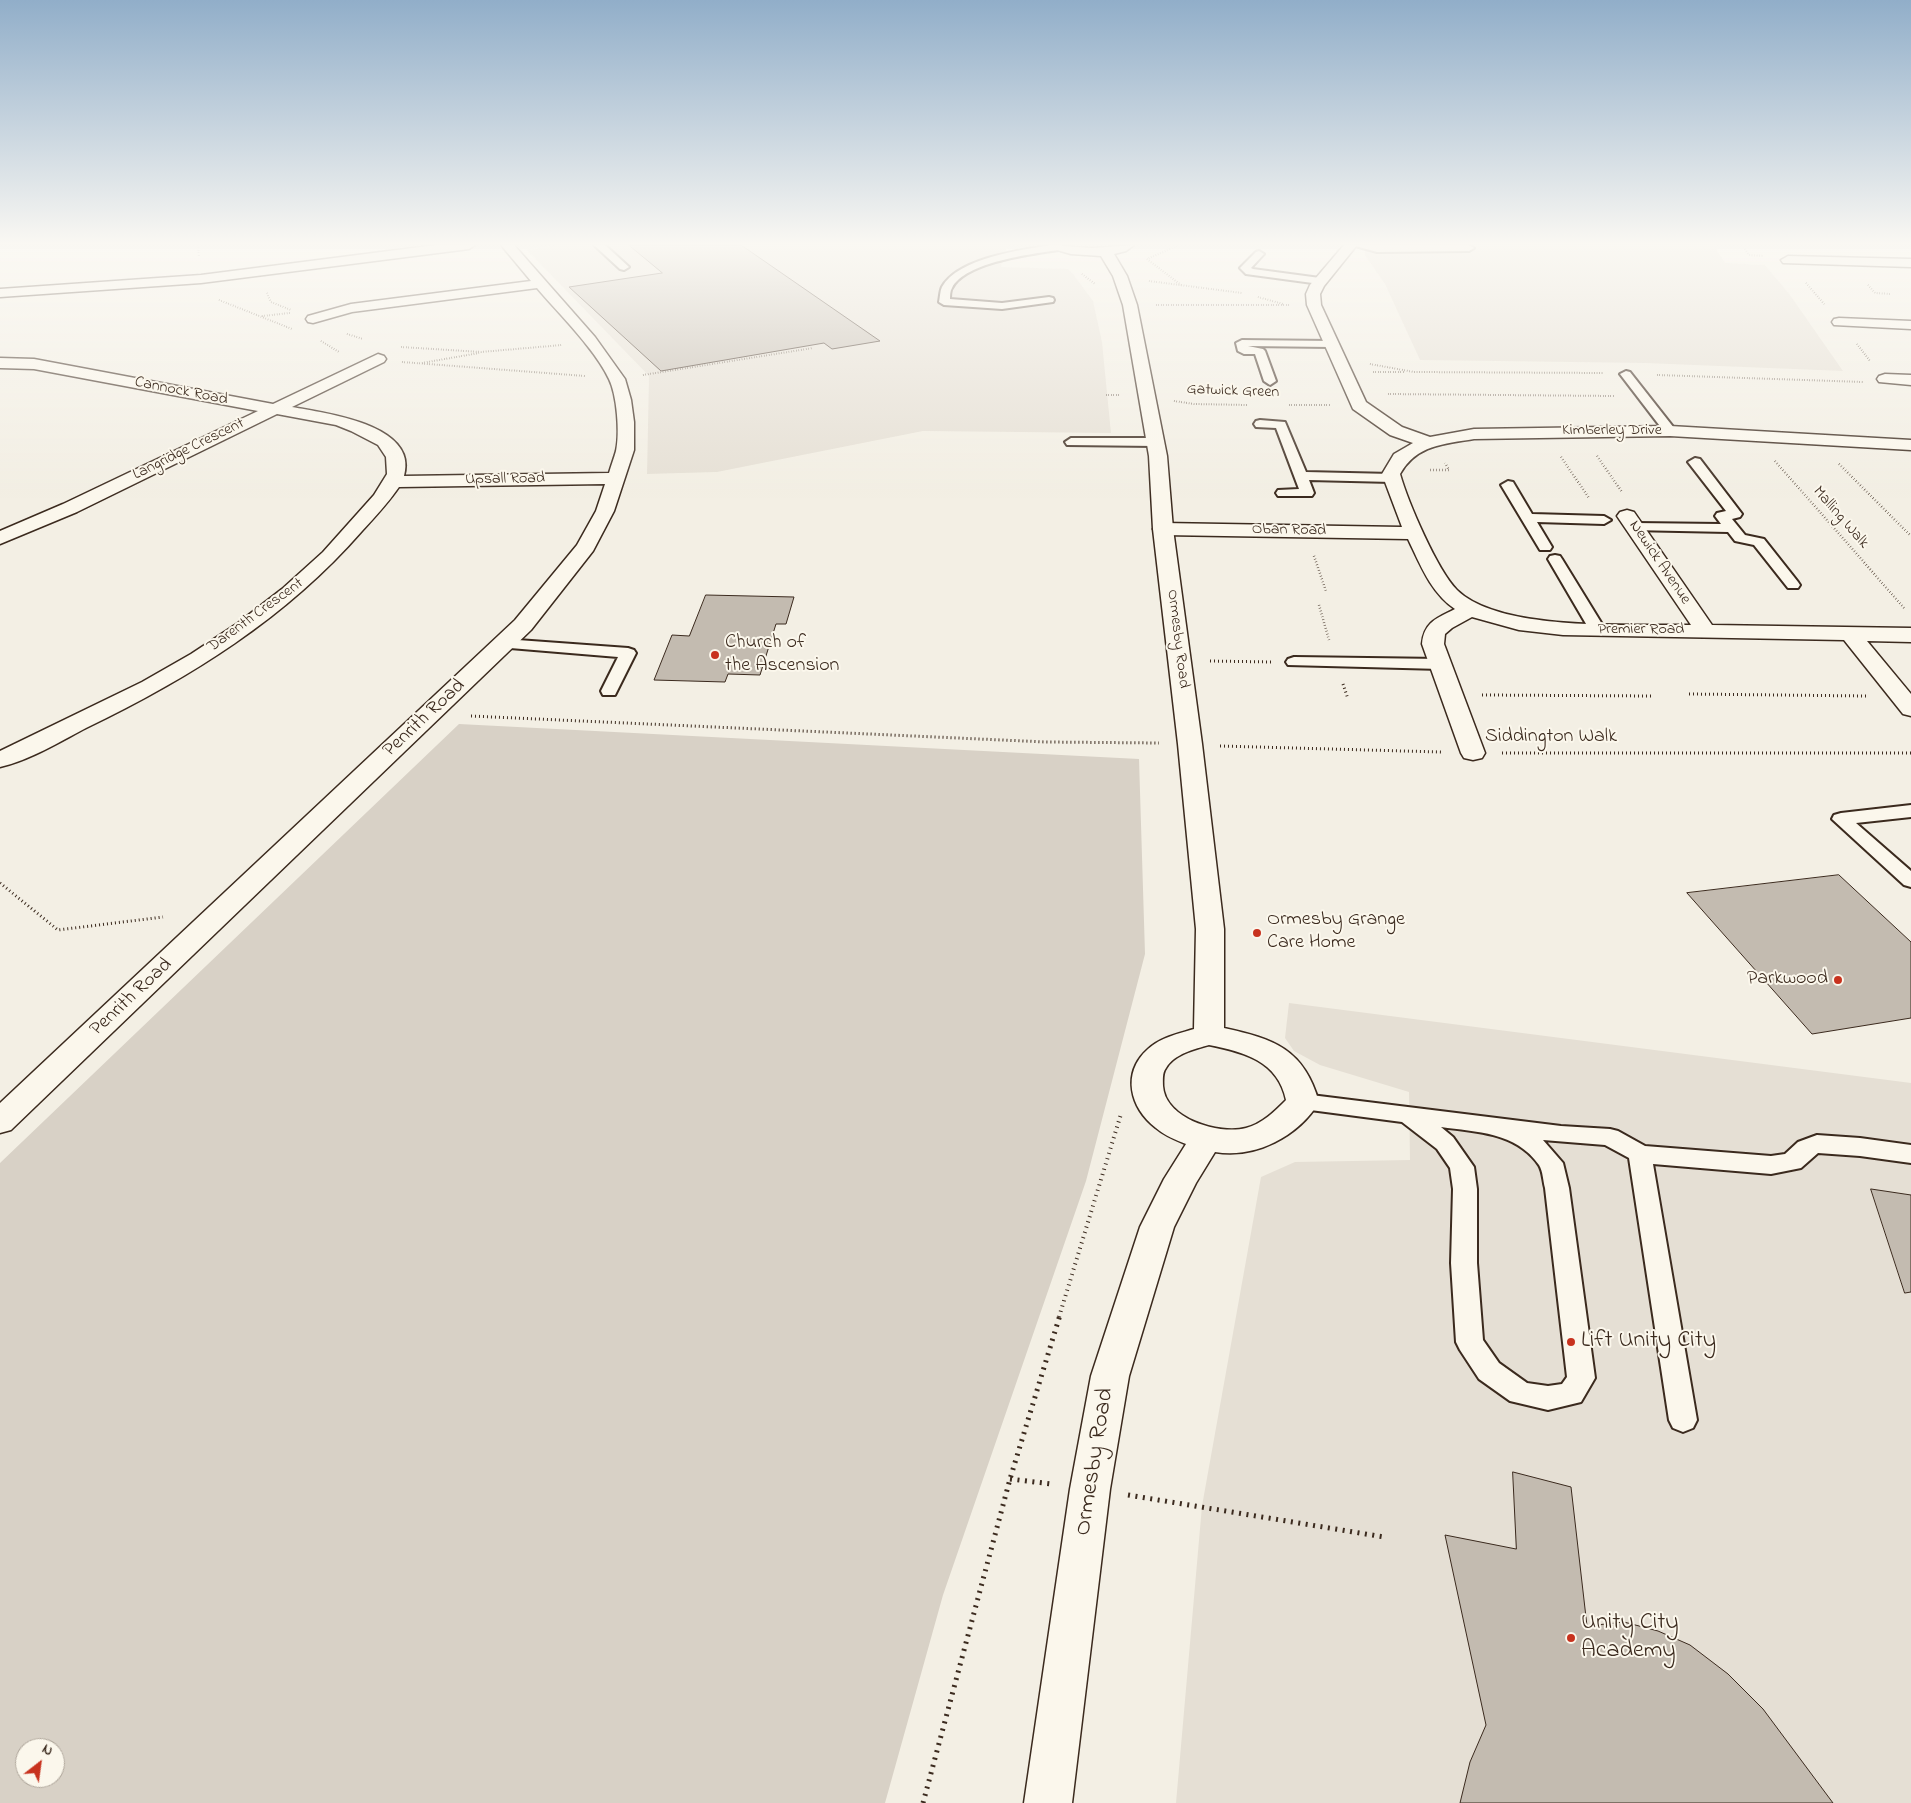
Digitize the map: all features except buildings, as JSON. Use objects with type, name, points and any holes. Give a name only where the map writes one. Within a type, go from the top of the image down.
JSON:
[{"type":"street","name":"Penrith Road","points":[[0,1122],[504,644],[523,625],[586,547],[605,511],[625,450],[626,422],[623,400],[617,379],[580,329]]},
{"type":"street","name":"Ormesby Road","points":[[1134,329],[1158,456],[1163,529],[1190,744],[1210,929],[1209,1035]]},
{"type":"street","points":[[1326,329],[1356,399],[1396,431],[1428,442]]},
{"type":"street","name":"Langridge Crescent","points":[[0,538],[70,508],[378,359]]},
{"type":"street","name":"Cannock Road","points":[[0,363],[34,364],[274,409]]},
{"type":"street","points":[[1884,379],[1911,380]]},
{"type":"street","points":[[274,409],[339,420],[382,439],[392,452],[397,467],[393,482]]},
{"type":"street","name":"Kimberley Drive","points":[[1392,478],[1392,470],[1400,458],[1414,448],[1428,442],[1474,434],[1670,431],[1752,434],[1911,445]]},
{"type":"street","name":"Upsall Road","points":[[393,482],[616,478]]},
{"type":"street","points":[[1392,478],[1414,533]]},
{"type":"street","name":"Darenth Crescent","points":[[0,760],[92,718],[175,673],[233,636],[291,594],[344,544],[393,482]]},
{"type":"street","name":"Newick Avenue","points":[[1631,521],[1705,630]]},
{"type":"street","name":"Oban Road","points":[[1163,529],[1414,533]]},
{"type":"street","name":"Premier Road","points":[[1414,533],[1442,585],[1452,596],[1472,609],[1501,619],[1532,626],[1911,635]]},
{"type":"street","points":[[1472,609],[1444,623],[1434,632],[1433,644],[1473,753]]},
{"type":"street","points":[[1850,634],[1908,704]]},
{"type":"street","points":[[1209,1035],[1241,1041],[1278,1060],[1299,1084],[1303,1102],[1284,1122],[1253,1139],[1234,1142],[1206,1140],[1182,1130],[1154,1108],[1145,1086],[1149,1069],[1161,1054],[1174,1046],[1209,1035]]},
{"type":"street","name":"Ormesby Road","points":[[1048,1803],[1090,1489],[1110,1376],[1135,1290],[1157,1227],[1181,1179],[1206,1140]]},
{"type":"lane","points":[[1270,381],[1259,351],[1244,351],[1240,338],[1331,344]]},
{"type":"lane","points":[[1626,374],[1670,431]]},
{"type":"lane","points":[[1260,424],[1281,425],[1307,494],[1283,493]]},
{"type":"lane","points":[[1071,442],[1155,442]]},
{"type":"lane","points":[[1695,462],[1735,514],[1722,516],[1740,538],[1759,542],[1793,585]]},
{"type":"lane","points":[[1301,476],[1392,478]]},
{"type":"lane","points":[[1508,485],[1545,547]]},
{"type":"lane","points":[[1528,518],[1604,520]]},
{"type":"lane","points":[[1631,521],[1732,528]]},
{"type":"lane","points":[[1556,559],[1597,629]]},
{"type":"lane","points":[[504,644],[628,653],[609,691]]},
{"type":"lane","points":[[1294,662],[1441,664]]},
{"type":"lane","points":[[1911,811],[1841,820],[1911,881]]},
{"type":"lane","points":[[1303,1102],[1503,1127],[1610,1137],[1640,1154],[1771,1164],[1792,1162],[1806,1148],[1817,1144],[1860,1147],[1911,1154]]},
{"type":"lane","points":[[1408,1115],[1445,1143],[1462,1167],[1465,1190],[1464,1263],[1470,1342],[1489,1371],[1520,1393],[1548,1398],[1571,1394],[1581,1378],[1557,1188],[1551,1163],[1531,1143],[1503,1127]]},
{"type":"lane","points":[[1640,1154],[1683,1420]]},
{"type":"path","points":[[1845,329],[1884,379]]},
{"type":"path","points":[[346,334],[369,341]]},
{"type":"path","points":[[415,364],[487,352],[549,347],[590,340]]},
{"type":"path","points":[[401,347],[487,352]]},
{"type":"path","points":[[617,379],[813,348]]},
{"type":"path","points":[[1343,371],[1414,372]]},
{"type":"path","name":"Gatwick Green","points":[[1281,405],[1356,399],[1502,397],[1501,394],[1644,397]]},
{"type":"path","name":"Gatwick Green","points":[[1106,395],[1146,396],[1194,404],[1252,405]]},
{"type":"path","name":"Newick Avenue","points":[[1580,431],[1638,515],[1631,521]]},
{"type":"path","name":"Malling Walk","points":[[1752,434],[1905,609]]},
{"type":"path","name":"Malling Walk","points":[[1812,438],[1911,536]]},
{"type":"path","points":[[1306,532],[1326,591]]},
{"type":"path","points":[[1319,604],[1336,663]]},
{"type":"path","points":[[1179,661],[1294,662]]},
{"type":"path","points":[[1689,694],[1908,704]]},
{"type":"path","points":[[1452,695],[1654,696]]},
{"type":"path","name":"Siddington Walk","points":[[430,714],[1046,742],[1190,744],[1244,748],[1473,753],[1911,753]]},
{"type":"path","points":[[0,883],[58,930],[163,917]]},
{"type":"path","points":[[923,1803],[1010,1478],[1122,1112]]},
{"type":"path","points":[[1010,1478],[1384,1536]]},
{"type":"shaded area","points":[[604,329],[1099,329],[1111,433],[923,431],[717,472],[647,474],[649,376]]},
{"type":"shaded area","points":[[1406,329],[1814,329],[1843,371],[1644,363],[1420,360]]},
{"type":"shaded area","points":[[459,724],[1139,759],[1145,954],[1086,1181],[943,1595],[885,1803],[0,1803],[0,1163]]},
{"type":"shaded area","name":"Lift Unity City","points":[[1289,1003],[1911,1083],[1911,1803],[1176,1803],[1202,1506],[1261,1177],[1295,1162],[1410,1160],[1409,1092],[1320,1065],[1294,1051],[1285,1038]]},
{"type":"place","name":"Church of the Ascension","points":[[715,655]]},
{"type":"place","name":"Ormesby Grange Care Home","points":[[1257,933]]},
{"type":"place","name":"Parkwood","points":[[1838,980]]},
{"type":"place","name":"Lift Unity City","points":[[1571,1342]]},
{"type":"place","name":"Unity City Academy","points":[[1571,1638]]}]
